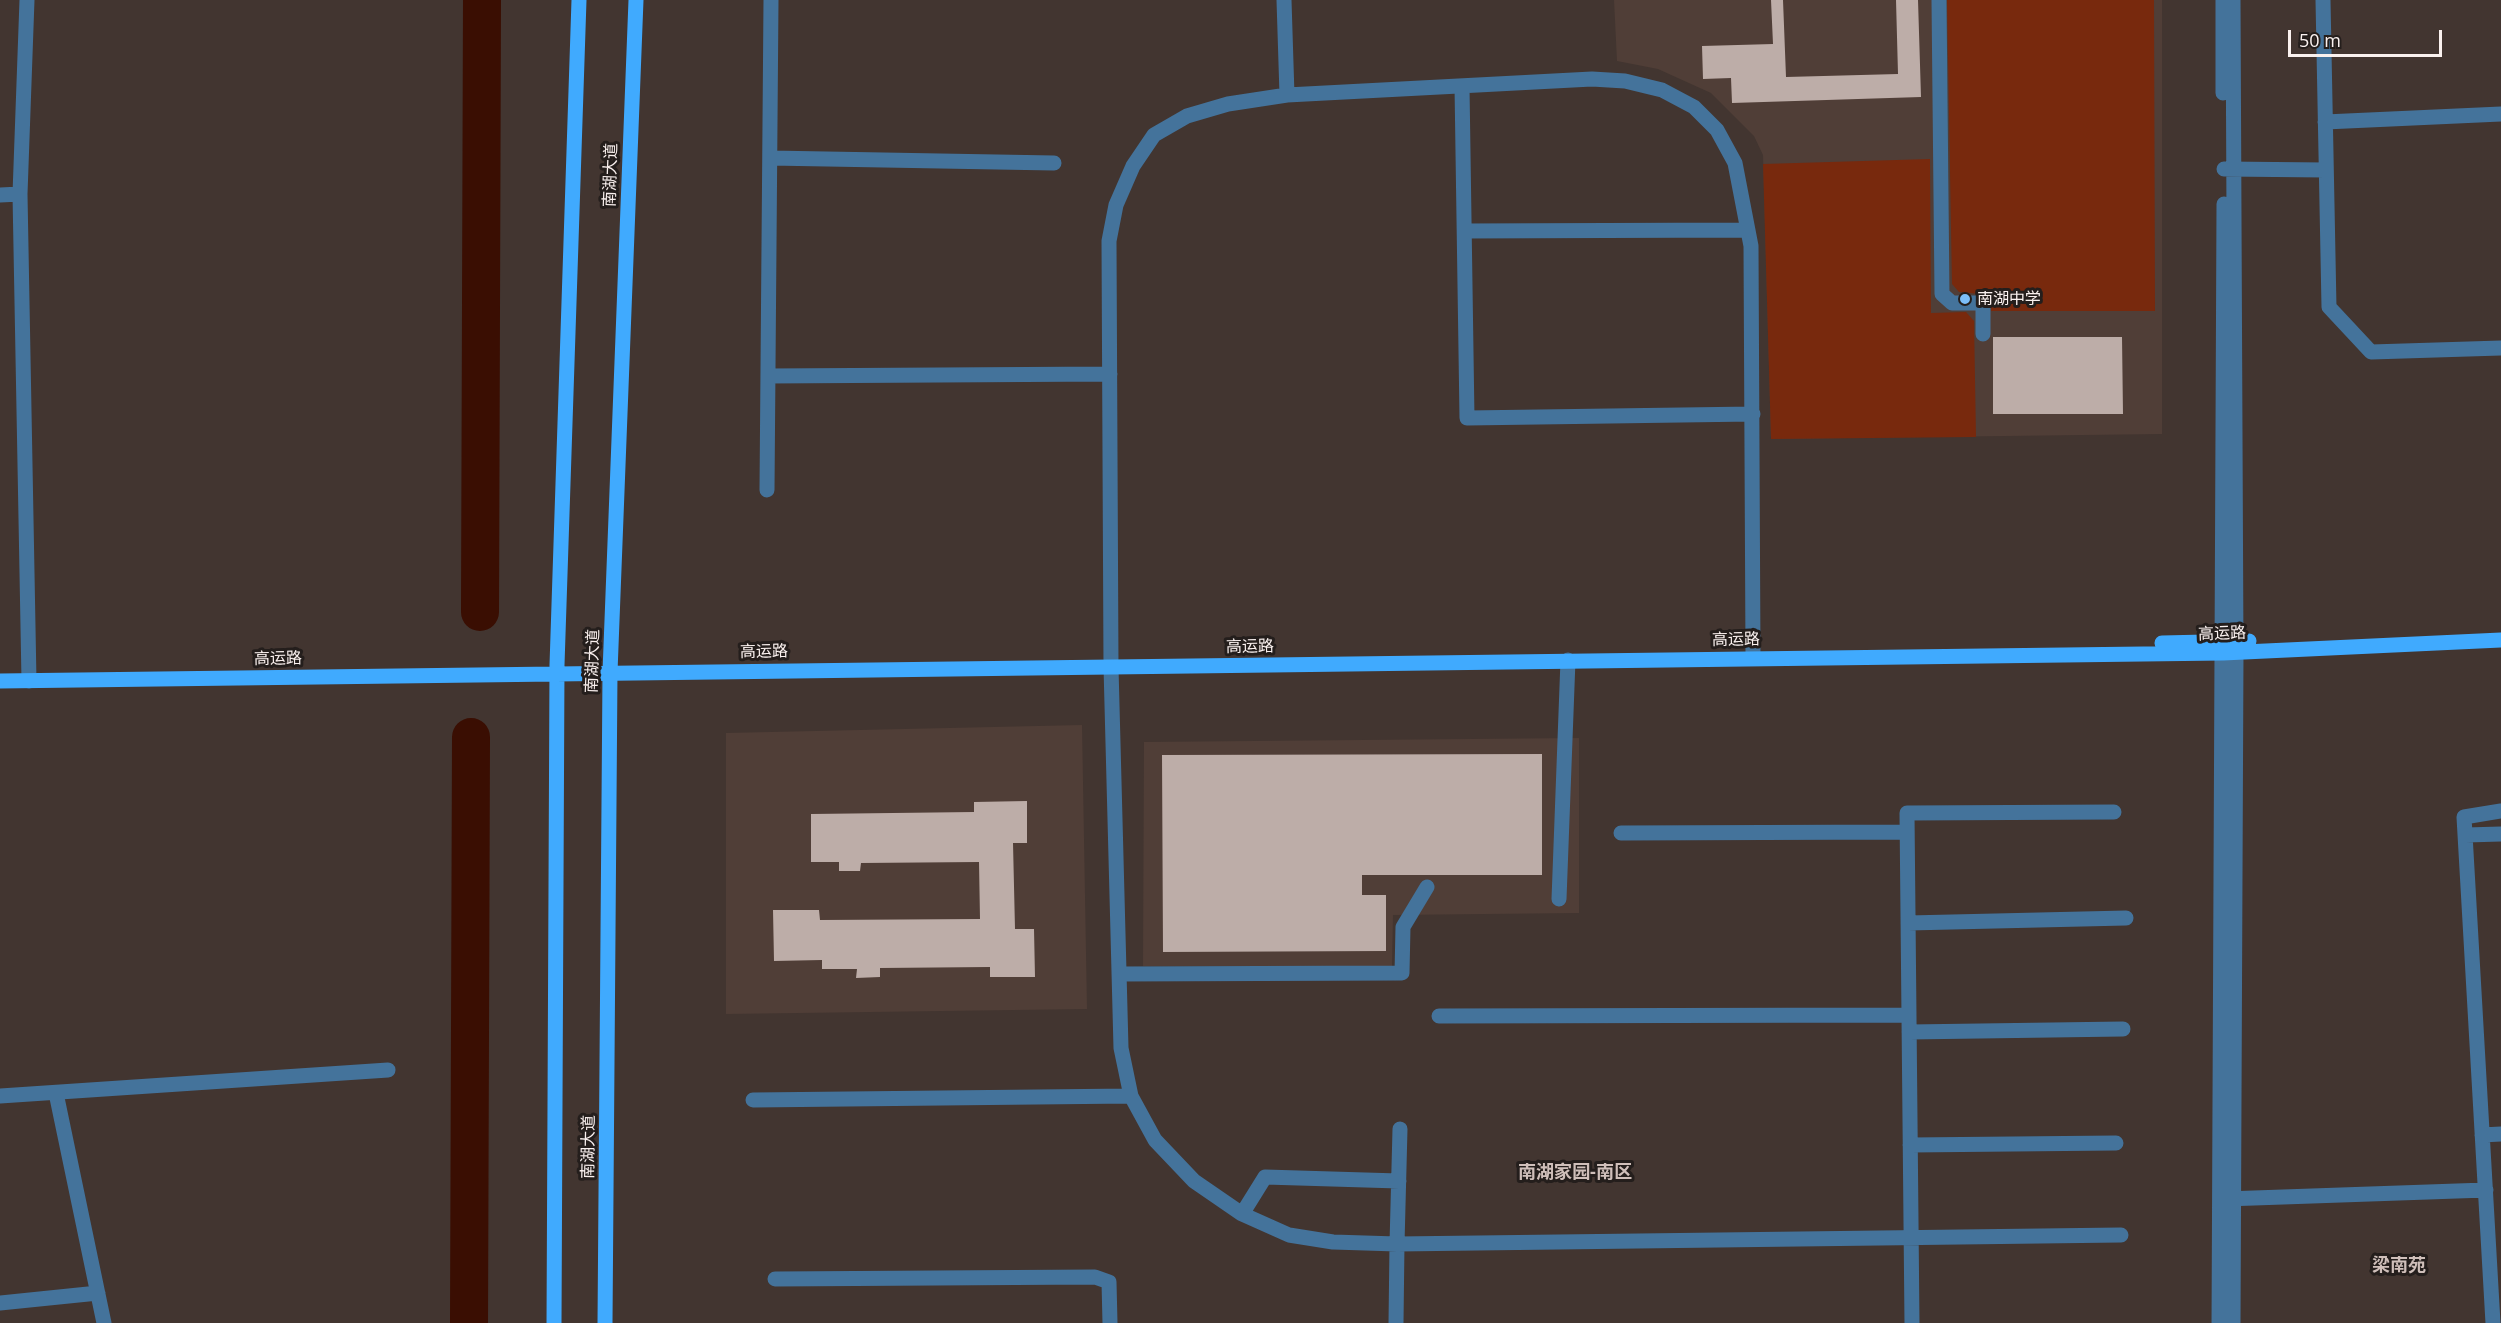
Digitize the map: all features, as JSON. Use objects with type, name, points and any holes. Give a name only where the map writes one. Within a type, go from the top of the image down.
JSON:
[{"type":"main road","name":"南湖大道","points":[[554,1323],[557,669],[579,0]]},
{"type":"main road","name":"南湖大道","points":[[605,1323],[610,668],[636,0]]},
{"type":"main road","name":"高运路","points":[[2229,647],[2501,632]]},
{"type":"main road","name":"高运路","points":[[1111,664],[2229,647],[2501,640]]},
{"type":"main road","name":"高运路","points":[[0,681],[29,678],[610,668],[1568,660],[1753,655]]},
{"type":"main road","name":"高运路","points":[[0,675],[29,678]]},
{"type":"street","points":[[27,0],[20,194],[29,678]]},
{"type":"street","points":[[767,490],[771,0]]},
{"type":"street","points":[[1284,0],[1287,95]]},
{"type":"street","points":[[1939,0],[1942,294],[1952,303],[1983,303],[1983,334]]},
{"type":"street","points":[[2223,0],[2229,169]]},
{"type":"street","points":[[2233,0],[2229,169],[2227,1199],[2233,1323]]},
{"type":"street","points":[[2323,0],[2329,307],[2371,352],[2501,348]]},
{"type":"street","points":[[1753,655],[1749,230],[1735,163],[1717,130],[1694,107],[1662,90],[1625,81],[1592,79],[1287,95],[1228,104],[1187,116],[1154,135],[1133,166],[1116,205],[1109,241],[1111,664],[1121,1048],[1131,1096],[1155,1140],[1186,1173],[1242,1214],[1289,1235],[1333,1242],[1397,1244],[2121,1235]]},
{"type":"street","points":[[1462,86],[1467,418],[1752,414]]},
{"type":"street","points":[[2325,122],[2501,114]]},
{"type":"street","points":[[770,158],[1054,163]]},
{"type":"street","points":[[2229,169],[2326,170]]},
{"type":"street","points":[[0,195],[20,194]]},
{"type":"street","points":[[1465,231],[1749,230]]},
{"type":"street","points":[[768,376],[1110,374]]},
{"type":"street","points":[[1559,899],[1568,660]]},
{"type":"street","points":[[2493,1323],[2464,817],[2501,811]]},
{"type":"street","points":[[1912,1323],[1907,813],[2114,812]]},
{"type":"street","points":[[1621,833],[1907,832]]},
{"type":"street","points":[[2466,835],[2501,834]]},
{"type":"street","points":[[1119,975],[1402,974],[1403,927],[1427,887]]},
{"type":"street","points":[[1908,923],[2126,918]]},
{"type":"street","points":[[1439,1016],[1909,1015]]},
{"type":"street","points":[[1909,1032],[2123,1029]]},
{"type":"street","points":[[0,1096],[388,1070]]},
{"type":"street","points":[[56,1092],[104,1323]]},
{"type":"street","points":[[753,1100],[1131,1096]]},
{"type":"street","points":[[1396,1323],[1400,1129]]},
{"type":"street","points":[[2482,1135],[2501,1134]]},
{"type":"street","points":[[1910,1145],[2116,1143]]},
{"type":"street","points":[[1242,1214],[1265,1177],[1399,1181]]},
{"type":"street","points":[[2227,1199],[2486,1190]]},
{"type":"street","points":[[2219,1323],[2227,1199]]},
{"type":"street","points":[[775,1280],[1095,1277],[1109,1282],[1110,1323]]},
{"type":"street","points":[[0,1303],[98,1293]]},
{"type":"shaded area","name":"南湖中学","points":[[1614,0],[2162,0],[2162,434],[1771,439],[1763,155],[1754,136],[1711,93],[1658,69],[1617,61]]},
{"type":"shaded area","points":[[1947,0],[2154,0],[2155,311],[1991,311],[1990,295],[1959,292],[1952,284]]},
{"type":"shaded area","points":[[1930,159],[1931,313],[1966,312],[1974,321],[1976,437],[1771,439],[1763,164]]},
{"type":"shaded area","points":[[1082,725],[1087,1009],[726,1014],[726,733]]},
{"type":"shaded area","points":[[1579,738],[1579,913],[1393,915],[1392,966],[1143,966],[1144,742]]},
{"type":"building","points":[[1771,0],[1783,0],[1786,77],[1898,74],[1896,0],[1918,0],[1921,97],[1732,103],[1731,78],[1703,79],[1702,46],[1773,44]]},
{"type":"building","points":[[1993,337],[2122,337],[2123,414],[1993,414]]},
{"type":"building","points":[[1542,754],[1542,875],[1362,875],[1362,895],[1386,895],[1386,951],[1163,952],[1162,755]]},
{"type":"building","points":[[1027,801],[1027,843],[1013,843],[1015,929],[1034,929],[1035,977],[990,977],[990,967],[880,968],[880,977],[856,978],[857,969],[822,969],[822,960],[774,961],[773,910],[819,910],[820,920],[980,919],[979,862],[861,863],[860,871],[839,871],[839,862],[811,862],[811,814],[974,812],[974,802]]},
{"type":"waterway","points":[[480,612],[482,0]]},
{"type":"waterway","points":[[469,1323],[471,737]]},
{"type":"place","name":"南湖中学","points":[[1965,299]]},
{"type":"district","name":"南湖家园-南区","points":[[1575,1173]]},
{"type":"district","name":"梁南苑","points":[[2399,1266]]}]
